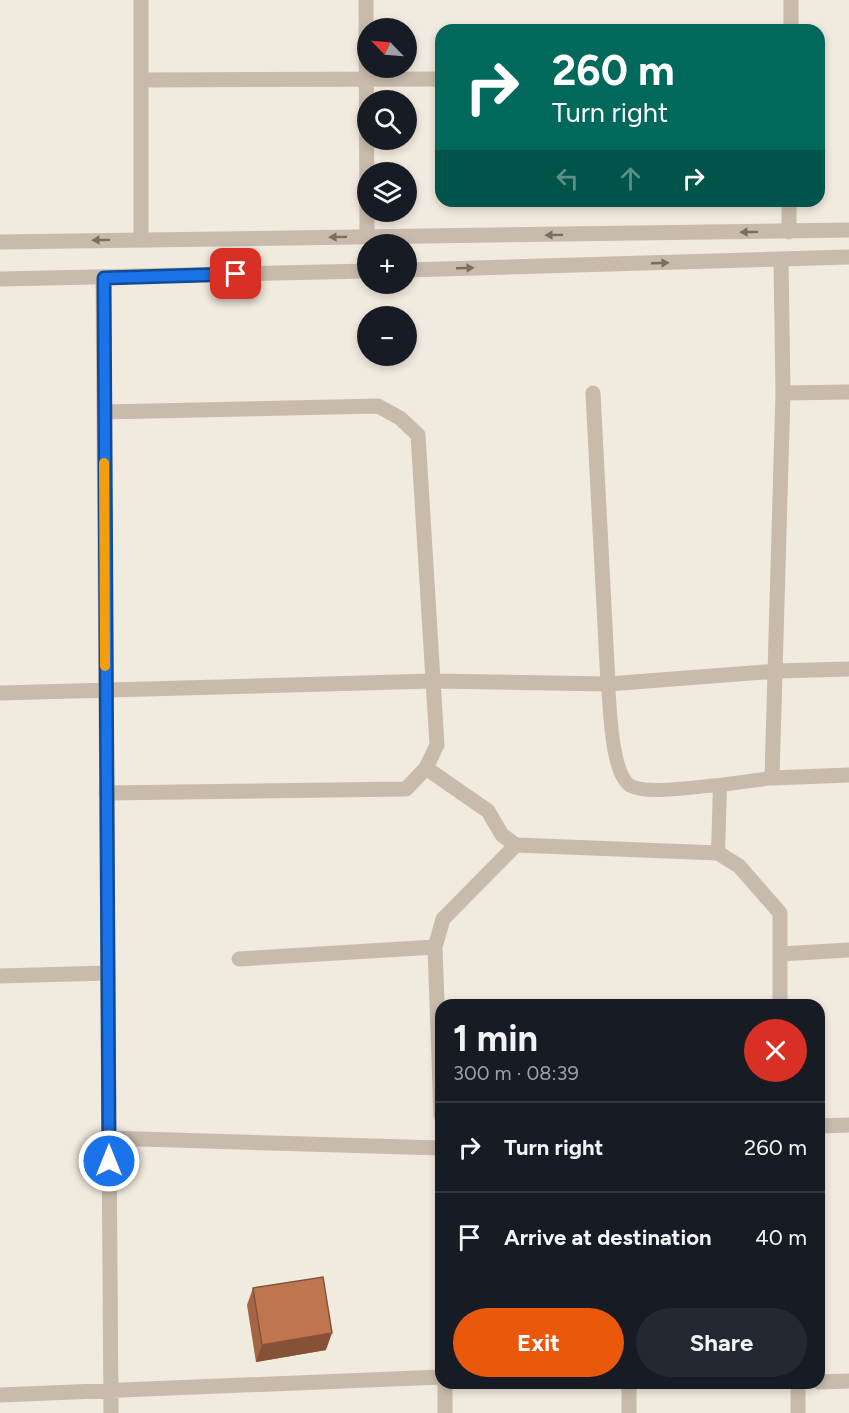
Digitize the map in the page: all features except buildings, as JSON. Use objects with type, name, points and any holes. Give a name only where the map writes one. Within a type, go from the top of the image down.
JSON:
[{"type":"street","points":[[141,0],[141,240]]},
{"type":"street","points":[[366,0],[367,234]]},
{"type":"street","points":[[791,0],[791,24]]},
{"type":"street","points":[[141,80],[435,79]]},
{"type":"street","points":[[789,207],[789,232]]},
{"type":"street","points":[[417,236],[849,230]]},
{"type":"street","points":[[0,242],[357,237]]},
{"type":"street","points":[[417,270],[849,257]]},
{"type":"street","points":[[781,260],[783,393],[777,671],[772,778],[849,775]]},
{"type":"street","points":[[0,279],[357,271]]},
{"type":"street","points":[[104,278],[111,1413]]},
{"type":"street","points":[[783,393],[849,392]]},
{"type":"street","points":[[593,393],[608,684]]},
{"type":"street","points":[[104,412],[378,406],[400,418],[418,435],[437,745],[426,768],[406,789],[106,793]]},
{"type":"street","points":[[0,693],[433,681],[608,684],[777,671],[849,669]]},
{"type":"street","points":[[426,768],[488,812],[502,835],[516,845],[718,853],[739,866],[780,913],[780,999]]},
{"type":"street","points":[[437,999],[435,947],[443,919],[516,845]]},
{"type":"street","points":[[239,959],[435,947]]},
{"type":"street","points":[[780,954],[849,950]]},
{"type":"street","points":[[0,976],[108,973]]},
{"type":"street","points":[[825,1126],[849,1125]]},
{"type":"street","points":[[108,1138],[435,1148]]},
{"type":"street","points":[[0,1395],[435,1377]]},
{"type":"street","points":[[825,1382],[849,1381]]},
{"type":"street","points":[[445,1389],[445,1413]]},
{"type":"street","points":[[629,1389],[629,1413]]},
{"type":"street","points":[[798,1389],[798,1413]]},
{"type":"lane","points":[[608,684],[618,771],[631,786],[650,789],[720,785],[772,778]]},
{"type":"lane","points":[[718,853],[720,785]]},
{"type":"slow traffic","points":[[104,463],[105,666]]},
{"type":"route","points":[[109,1161],[104,278],[236,274]]}]
